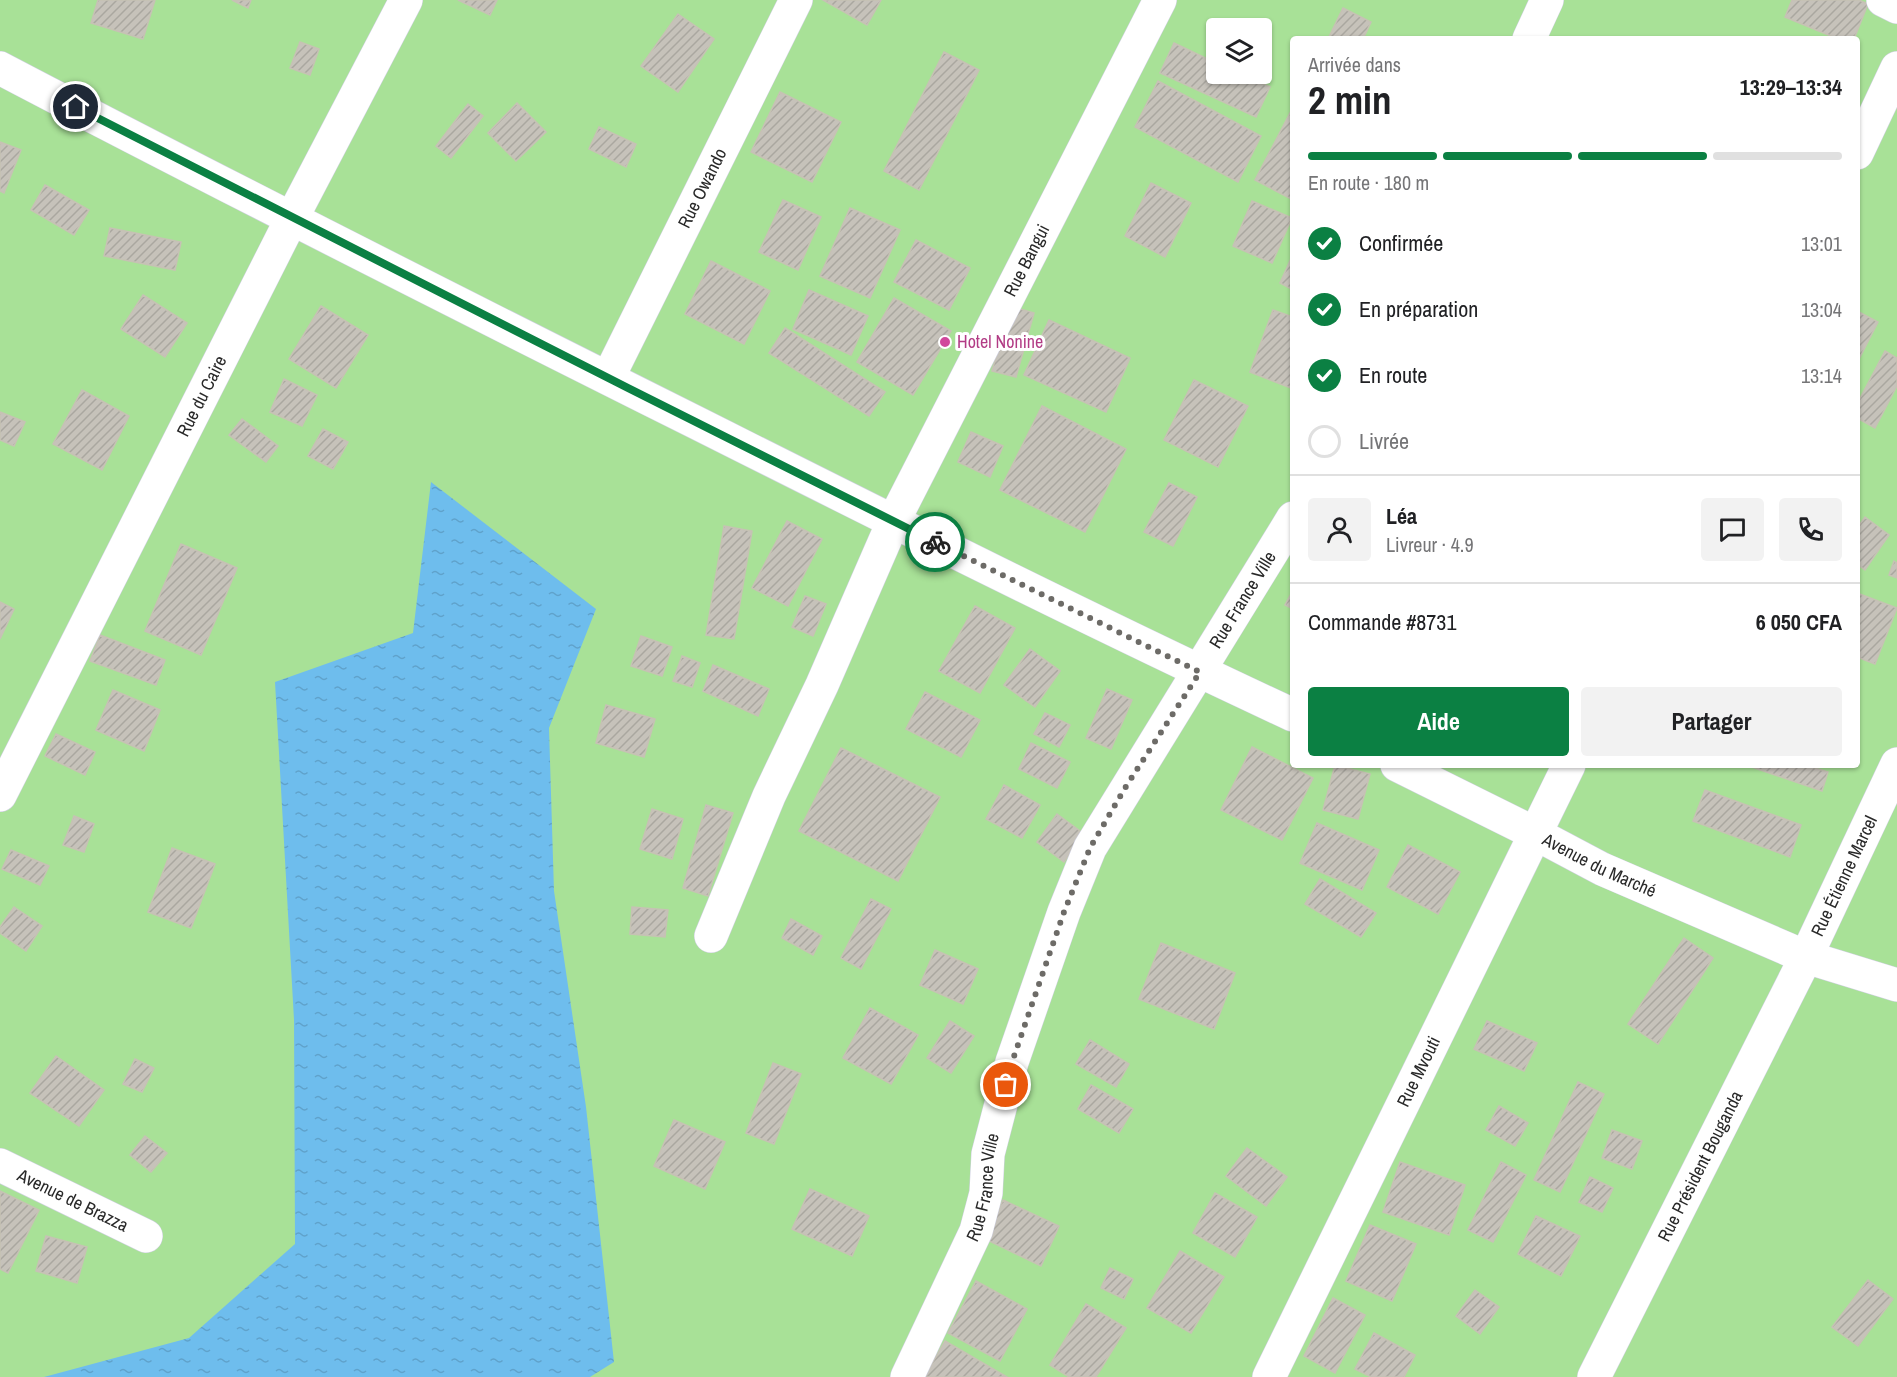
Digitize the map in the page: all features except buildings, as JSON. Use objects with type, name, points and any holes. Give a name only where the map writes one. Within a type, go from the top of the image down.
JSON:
[{"type":"street","name":"Rue du Caire","points":[[0,795],[292,218],[406,0]]},
{"type":"street","name":"Rue Owando","points":[[608,378],[796,0]]},
{"type":"street","name":"Rue Bangui","points":[[711,936],[769,796],[822,685],[893,522],[1160,0]]},
{"type":"street","points":[[1530,36],[1548,0]]},
{"type":"street","points":[[1883,0],[1897,7]]},
{"type":"street","points":[[0,68],[893,522],[1290,714]]},
{"type":"street","points":[[1860,147],[1897,68]]},
{"type":"street","name":"Rue France Ville","points":[[907,1377],[976,1231],[986,1193],[988,1154],[1012,1062],[1064,912],[1090,848],[1290,523]]},
{"type":"street","name":"Rue Étienne Marcel","points":[[1806,957],[1897,764]]},
{"type":"street","name":"Avenue du Marché","points":[[1403,768],[1602,869],[1806,957],[1897,985]]},
{"type":"street","name":"Rue Mvouti","points":[[1269,1377],[1568,768]]},
{"type":"street","name":"Rue Président Bouganda","points":[[1594,1377],[1806,957]]},
{"type":"street","name":"Avenue de Brazza","points":[[0,1165],[146,1236]]},
{"type":"green space","points":[[0,0],[1897,0],[1897,1377],[0,1377]]},
{"type":"water","points":[[431,482],[596,609],[549,728],[554,891],[586,1107],[614,1362],[590,1377],[44,1377],[189,1338],[295,1244],[294,1020],[275,682],[413,633]]},
{"type":"way so far","points":[[935,542],[1200,672],[1125,788],[1090,848],[1064,912],[1006,1085]]},
{"type":"place","name":"Hotel Nonine","points":[[945,342]]},
{"type":"route","points":[[76,107],[935,542]]}]
